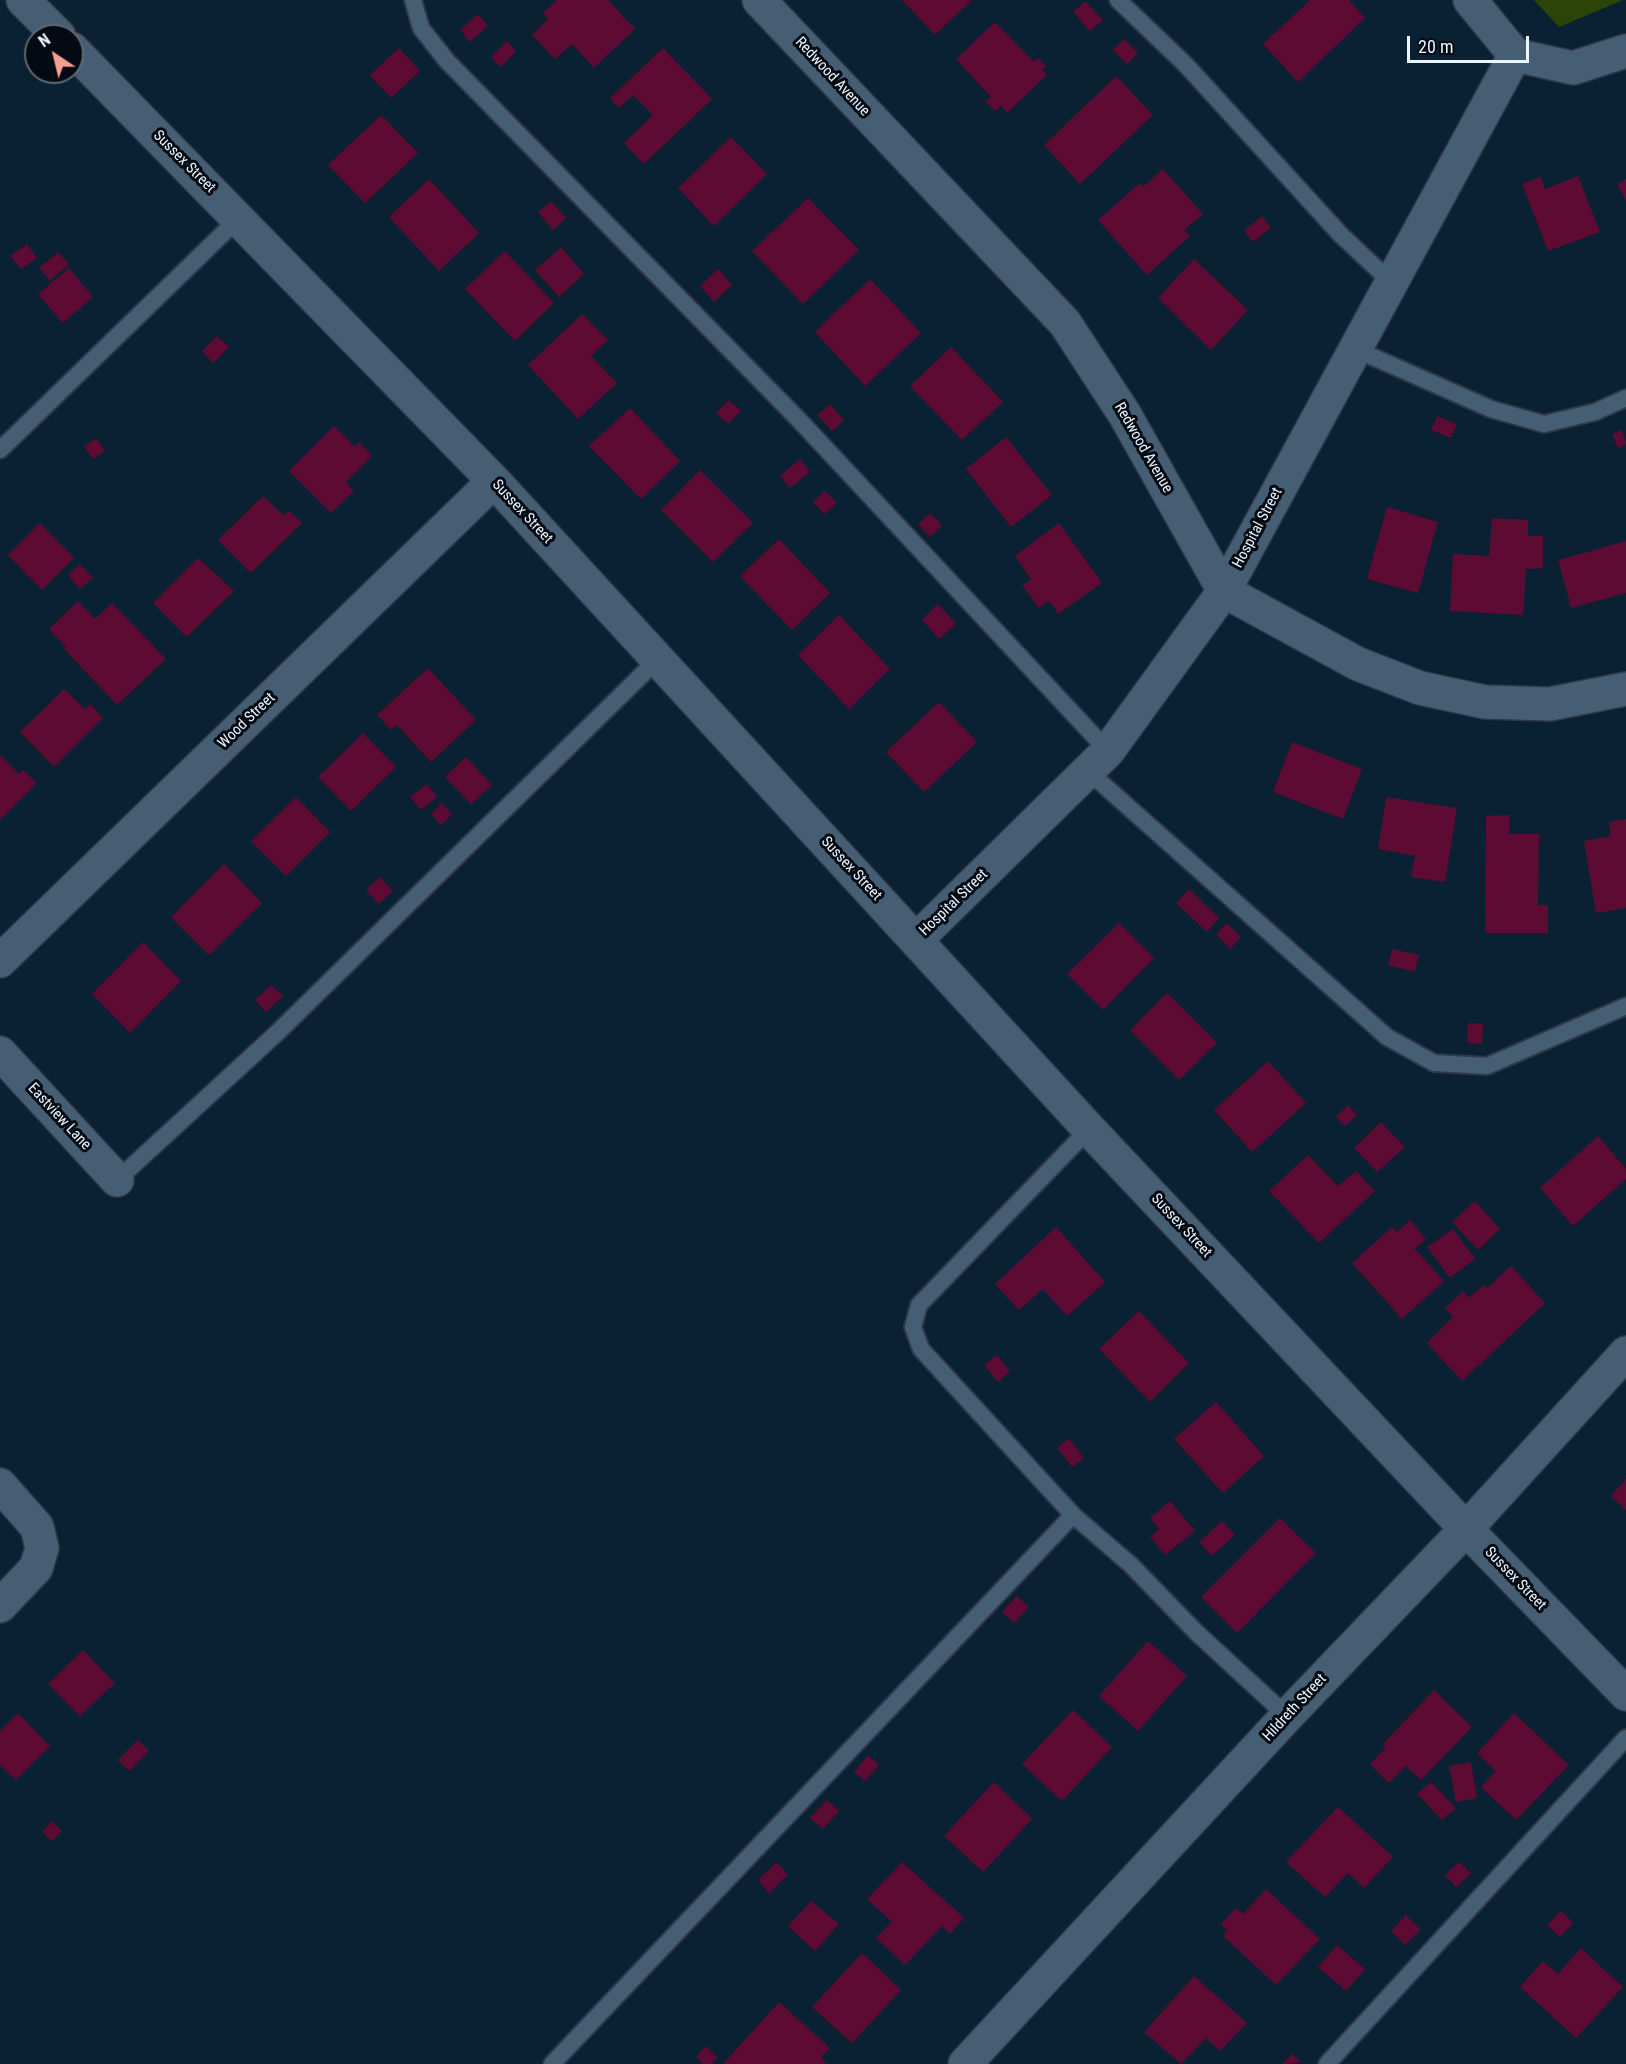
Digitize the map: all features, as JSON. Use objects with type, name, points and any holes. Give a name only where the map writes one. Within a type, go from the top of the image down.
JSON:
[{"type":"street","points":[[23,0],[47,24]]},
{"type":"street","name":"Redwood Avenue","points":[[759,0],[1065,323],[1125,415],[1224,591]]},
{"type":"street","points":[[1470,0],[1515,55],[1573,68],[1624,48]]},
{"type":"street","name":"Hospital Street","points":[[916,940],[1098,761],[1224,591],[1515,55]]},
{"type":"street","name":"Sussex Street","points":[[84,61],[494,481],[1089,1129],[1466,1529],[1626,1694]]},
{"type":"street","name":"Wood Street","points":[[0,961],[494,481]]},
{"type":"street","points":[[1224,591],[1358,664],[1420,688],[1485,702],[1550,704],[1626,689]]},
{"type":"street","name":"Eastview Lane","points":[[0,1053],[117,1180]]},
{"type":"street","name":"Hildreth Street","points":[[965,2064],[1287,1716],[1466,1529],[1626,1353]]},
{"type":"street","points":[[0,1485],[37,1527],[42,1548],[36,1568],[0,1606]]},
{"type":"lane","points":[[413,0],[421,28],[447,61],[801,422],[1098,761],[1388,1037],[1434,1063],[1487,1066],[1626,1006]]},
{"type":"lane","points":[[1118,0],[1186,65],[1340,234],[1392,283]]},
{"type":"lane","points":[[0,450],[239,218]]},
{"type":"lane","points":[[1355,349],[1491,409],[1544,424],[1595,412],[1626,398]]},
{"type":"lane","points":[[117,1180],[278,1032],[658,659]]},
{"type":"lane","points":[[1089,1129],[919,1305],[913,1327],[921,1349],[1073,1515],[1131,1565],[1196,1632],[1287,1716]]},
{"type":"lane","points":[[552,2064],[1073,1515]]},
{"type":"lane","points":[[1327,2064],[1626,1738]]},
{"type":"green space","points":[[1534,0],[1623,0],[1559,27]]},
{"type":"building","points":[[557,0],[608,0],[635,29],[594,68],[572,44],[555,59],[532,35],[548,19],[543,13]]},
{"type":"building","points":[[902,0],[972,0],[935,35]]},
{"type":"building","points":[[1310,0],[1349,0],[1365,18],[1298,82],[1263,44]]},
{"type":"building","points":[[1085,1],[1103,20],[1090,31],[1073,12]]},
{"type":"building","points":[[478,14],[488,26],[470,42],[460,30]]},
{"type":"building","points":[[995,22],[1034,62],[1038,58],[1046,66],[1042,69],[1047,75],[1007,113],[1001,106],[995,111],[985,101],[991,97],[956,59]]},
{"type":"building","points":[[1124,39],[1138,53],[1127,64],[1113,50]]},
{"type":"building","points":[[507,41],[516,51],[501,67],[491,57]]},
{"type":"building","points":[[399,48],[420,71],[391,98],[370,75]]},
{"type":"building","points":[[663,48],[712,99],[644,164],[624,143],[653,115],[633,95],[619,108],[610,98]]},
{"type":"building","points":[[1116,76],[1153,115],[1080,184],[1044,145]]},
{"type":"building","points":[[381,115],[418,153],[365,203],[328,165]]},
{"type":"building","points":[[731,137],[767,174],[714,226],[678,188]]},
{"type":"building","points":[[1163,169],[1203,214],[1184,230],[1190,236],[1147,275],[1098,220],[1140,183],[1143,187]]},
{"type":"building","points":[[1578,176],[1600,232],[1548,251],[1522,184],[1541,177],[1545,189]]},
{"type":"building","points":[[429,179],[479,233],[439,271],[389,217]]},
{"type":"building","points":[[1626,179],[1626,201],[1617,184]]},
{"type":"building","points":[[808,198],[859,250],[803,304],[752,251]]},
{"type":"building","points":[[551,201],[566,218],[553,230],[538,212]]},
{"type":"building","points":[[1262,216],[1271,228],[1253,242],[1244,231]]},
{"type":"building","points":[[27,244],[37,258],[21,269],[10,256]]},
{"type":"building","points":[[561,247],[584,274],[559,297],[535,270]]},
{"type":"building","points":[[505,251],[554,303],[515,341],[465,289]]},
{"type":"building","points":[[58,252],[69,264],[50,281],[39,268]]},
{"type":"building","points":[[1194,259],[1248,310],[1211,350],[1158,298]]},
{"type":"building","points":[[69,268],[93,297],[63,323],[38,294]]},
{"type":"building","points":[[718,269],[732,285],[714,302],[700,286]]},
{"type":"building","points":[[870,279],[921,333],[865,386],[815,332]]},
{"type":"building","points":[[582,314],[608,340],[591,356],[617,383],[578,419],[528,365]]},
{"type":"building","points":[[217,336],[229,347],[213,363],[202,351]]},
{"type":"building","points":[[951,347],[1003,402],[962,440],[910,386]]},
{"type":"building","points":[[729,400],[741,411],[728,424],[716,413]]},
{"type":"building","points":[[830,404],[844,420],[832,431],[817,415]]},
{"type":"building","points":[[630,408],[680,461],[641,499],[589,446]]},
{"type":"building","points":[[1437,416],[1457,424],[1451,438],[1431,430]]},
{"type":"building","points":[[334,426],[355,447],[359,442],[372,456],[346,482],[354,491],[331,513],[289,471]]},
{"type":"building","points":[[1622,430],[1626,444],[1618,448],[1612,434]]},
{"type":"building","points":[[1006,437],[1052,495],[1011,527],[966,469]]},
{"type":"building","points":[[96,438],[105,451],[93,459],[84,447]]},
{"type":"building","points":[[800,459],[810,472],[790,488],[780,476]]},
{"type":"building","points":[[700,470],[753,523],[713,562],[661,510]]},
{"type":"building","points":[[825,491],[837,503],[825,514],[813,502]]},
{"type":"building","points":[[263,496],[284,516],[289,510],[302,523],[251,573],[218,540]]},
{"type":"building","points":[[1387,507],[1438,522],[1418,593],[1367,579]]},
{"type":"building","points":[[930,513],[942,526],[930,537],[918,524]]},
{"type":"building","points":[[1492,518],[1528,520],[1528,536],[1543,536],[1543,568],[1526,569],[1523,615],[1450,611],[1453,554],[1489,556]]},
{"type":"building","points":[[40,523],[74,558],[42,590],[8,555]]},
{"type":"building","points":[[1059,523],[1102,583],[1058,614],[1049,601],[1039,608],[1022,585],[1031,579],[1015,556]]},
{"type":"building","points":[[779,539],[830,593],[792,630],[740,576]]},
{"type":"building","points":[[1626,541],[1626,593],[1571,608],[1558,560]]},
{"type":"building","points":[[198,558],[234,591],[187,637],[153,603]]},
{"type":"building","points":[[80,564],[93,578],[80,589],[68,575]]},
{"type":"building","points":[[78,601],[95,619],[112,603],[166,659],[117,705],[64,649],[66,647],[49,629]]},
{"type":"building","points":[[938,604],[956,624],[939,639],[922,620]]},
{"type":"building","points":[[839,615],[890,669],[849,709],[798,655]]},
{"type":"building","points":[[428,668],[476,720],[431,762],[397,725],[391,730],[377,715]]},
{"type":"building","points":[[64,689],[85,709],[90,704],[103,718],[54,767],[20,732]]},
{"type":"building","points":[[939,702],[977,742],[924,792],[886,752]]},
{"type":"building","points":[[363,733],[396,767],[351,811],[318,777]]},
{"type":"building","points":[[1292,742],[1362,769],[1343,819],[1273,792]]},
{"type":"building","points":[[0,755],[19,774],[23,770],[37,783],[0,820]]},
{"type":"building","points":[[466,757],[492,785],[471,804],[445,777]]},
{"type":"building","points":[[427,784],[437,797],[421,810],[410,797]]},
{"type":"building","points":[[296,797],[330,832],[286,876],[251,841]]},
{"type":"building","points":[[1386,797],[1457,808],[1445,882],[1411,877],[1415,856],[1378,849]]},
{"type":"building","points":[[442,803],[452,814],[441,825],[431,814]]},
{"type":"building","points":[[1510,815],[1509,834],[1539,834],[1538,905],[1548,905],[1548,933],[1485,933],[1486,816]]},
{"type":"building","points":[[1626,819],[1626,908],[1596,913],[1584,841],[1611,836],[1609,822]]},
{"type":"building","points":[[224,864],[262,903],[209,955],[171,917]]},
{"type":"building","points":[[380,877],[393,891],[379,904],[366,890]]},
{"type":"building","points":[[1189,889],[1219,918],[1207,932],[1176,903]]},
{"type":"building","points":[[1119,923],[1154,958],[1103,1010],[1067,974]]},
{"type":"building","points":[[1227,923],[1241,937],[1230,949],[1216,934]]},
{"type":"building","points":[[143,942],[181,981],[130,1033],[92,994]]},
{"type":"building","points":[[1392,949],[1419,955],[1415,972],[1388,965]]},
{"type":"building","points":[[271,985],[283,996],[266,1012],[255,1000]]},
{"type":"building","points":[[1167,993],[1217,1043],[1179,1080],[1130,1030]]},
{"type":"building","points":[[1468,1023],[1483,1024],[1482,1044],[1467,1043]]},
{"type":"building","points":[[1268,1061],[1306,1103],[1252,1152],[1214,1110]]},
{"type":"building","points":[[1348,1105],[1357,1115],[1345,1126],[1336,1117]]},
{"type":"building","points":[[1381,1122],[1405,1147],[1377,1172],[1354,1148]]},
{"type":"building","points":[[1598,1136],[1626,1169],[1626,1179],[1573,1226],[1540,1188]]},
{"type":"building","points":[[1308,1155],[1338,1186],[1356,1171],[1375,1191],[1319,1243],[1269,1191]]},
{"type":"building","points":[[1475,1201],[1500,1229],[1478,1250],[1452,1222]]},
{"type":"building","points":[[1410,1220],[1426,1239],[1415,1249],[1444,1281],[1402,1319],[1352,1263],[1392,1227],[1397,1232]]},
{"type":"building","points":[[1056,1227],[1105,1282],[1067,1316],[1043,1289],[1019,1310],[995,1284]]},
{"type":"building","points":[[1453,1229],[1475,1259],[1450,1278],[1427,1247]]},
{"type":"building","points":[[1511,1266],[1545,1303],[1462,1381],[1427,1343],[1453,1317],[1445,1308],[1463,1291],[1469,1298],[1483,1285],[1487,1288]]},
{"type":"building","points":[[1139,1311],[1189,1363],[1150,1402],[1099,1349]]},
{"type":"building","points":[[997,1355],[1010,1371],[998,1382],[984,1365]]},
{"type":"building","points":[[1216,1402],[1264,1456],[1223,1493],[1174,1439]]},
{"type":"building","points":[[1069,1438],[1084,1458],[1072,1467],[1057,1448]]},
{"type":"building","points":[[1626,1479],[1626,1510],[1611,1496]]},
{"type":"building","points":[[1170,1501],[1195,1531],[1165,1555],[1150,1537],[1159,1529],[1150,1518]]},
{"type":"building","points":[[1280,1518],[1316,1553],[1237,1633],[1201,1597]]},
{"type":"building","points":[[1222,1521],[1235,1535],[1212,1556],[1199,1542]]},
{"type":"building","points":[[1017,1596],[1029,1607],[1014,1623],[1002,1612]]},
{"type":"building","points":[[1148,1641],[1187,1676],[1138,1731],[1099,1696]]},
{"type":"building","points":[[83,1650],[115,1683],[80,1716],[48,1684]]},
{"type":"building","points":[[1434,1690],[1472,1727],[1421,1780],[1406,1766],[1389,1783],[1370,1764],[1386,1747],[1383,1744]]},
{"type":"building","points":[[1073,1710],[1112,1747],[1062,1801],[1022,1764]]},
{"type":"building","points":[[18,1713],[50,1746],[16,1780],[0,1765],[0,1731]]},
{"type":"building","points":[[1514,1713],[1569,1765],[1516,1820],[1481,1787],[1496,1771],[1477,1753]]},
{"type":"building","points":[[138,1740],[149,1751],[129,1771],[118,1760]]},
{"type":"building","points":[[868,1755],[879,1765],[865,1781],[854,1772]]},
{"type":"building","points":[[1471,1762],[1477,1798],[1456,1802],[1449,1766]]},
{"type":"building","points":[[994,1782],[1032,1819],[983,1872],[944,1836]]},
{"type":"building","points":[[1431,1782],[1456,1808],[1442,1820],[1417,1794]]},
{"type":"building","points":[[827,1800],[839,1811],[823,1829],[810,1818]]},
{"type":"building","points":[[1338,1807],[1393,1857],[1364,1888],[1348,1873],[1325,1897],[1286,1862]]},
{"type":"building","points":[[52,1821],[62,1831],[52,1841],[42,1832]]},
{"type":"building","points":[[777,1862],[788,1875],[769,1893],[758,1880]]},
{"type":"building","points":[[902,1862],[964,1918],[950,1934],[942,1926],[905,1965],[876,1938],[892,1922],[867,1899]]},
{"type":"building","points":[[1459,1862],[1471,1873],[1456,1887],[1445,1875]]},
{"type":"building","points":[[1266,1889],[1320,1939],[1276,1985],[1223,1936],[1227,1930],[1221,1924],[1236,1908],[1243,1914]]},
{"type":"building","points":[[811,1901],[839,1924],[815,1951],[788,1926]]},
{"type":"building","points":[[1561,1911],[1573,1923],[1560,1937],[1547,1925]]},
{"type":"building","points":[[1406,1915],[1421,1930],[1405,1945],[1391,1931]]},
{"type":"building","points":[[1337,1945],[1365,1969],[1346,1991],[1318,1967]]},
{"type":"building","points":[[1581,1948],[1623,1987],[1576,2038],[1520,1987],[1543,1961],[1558,1974]]},
{"type":"building","points":[[862,1953],[901,1990],[852,2043],[812,2007]]},
{"type":"building","points":[[1194,1976],[1247,2023],[1220,2051],[1206,2038],[1181,2064],[1144,2032]]},
{"type":"building","points":[[779,2002],[830,2048],[821,2058],[827,2064],[723,2064]]},
{"type":"building","points":[[706,2046],[718,2058],[712,2064],[703,2064],[696,2057]]},
{"type":"building","points":[[1292,2054],[1301,2062],[1282,2064]]}]
